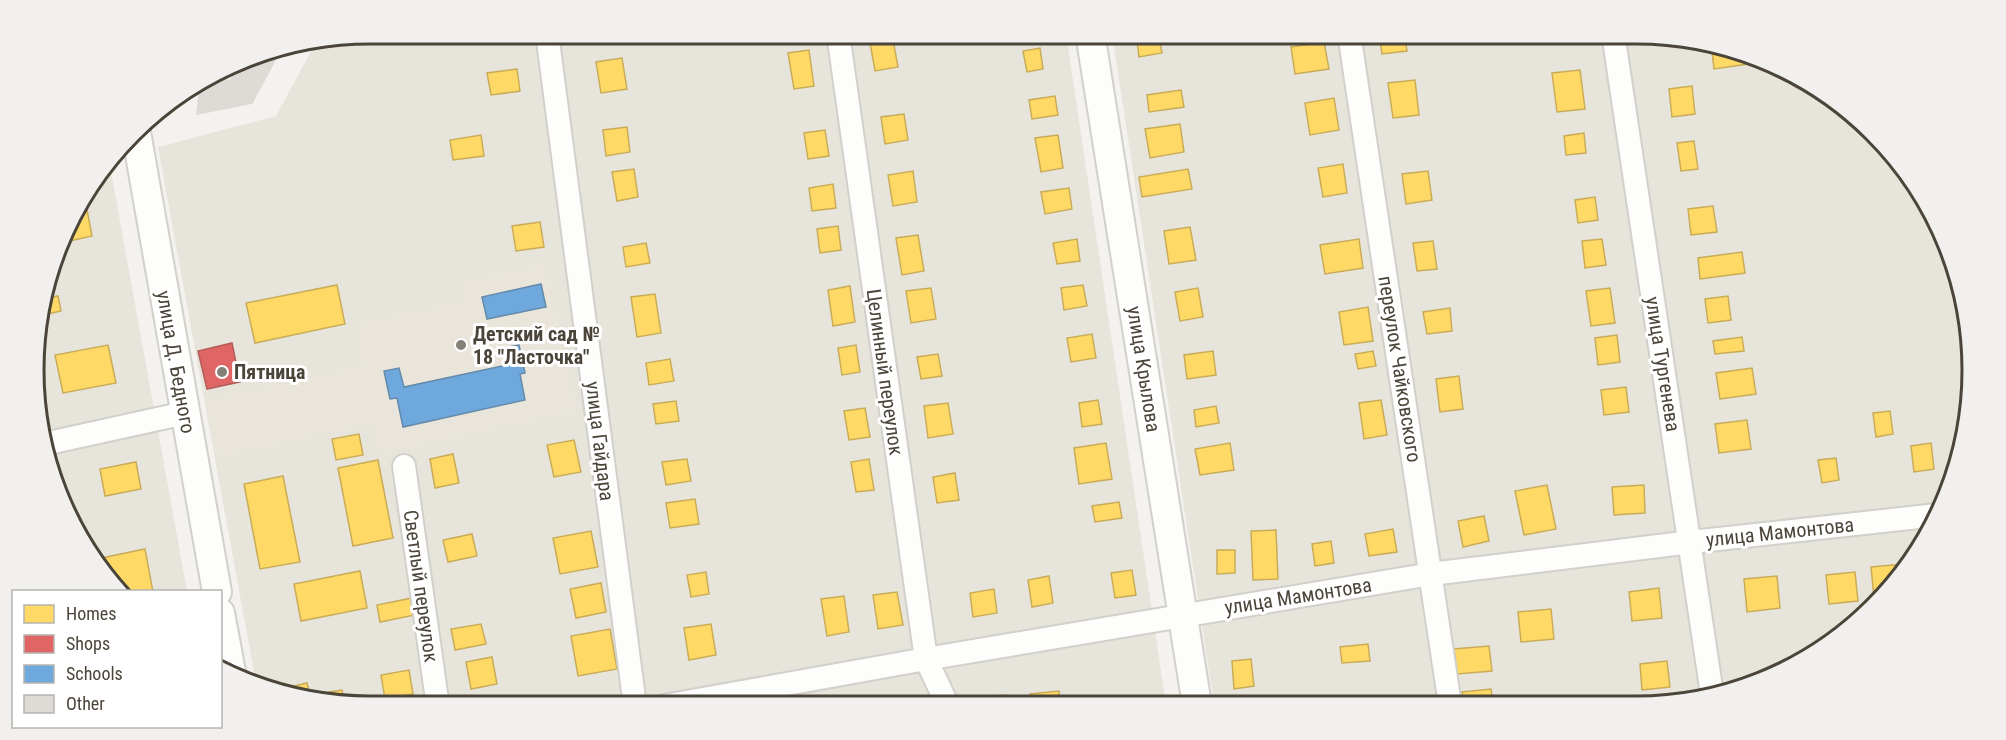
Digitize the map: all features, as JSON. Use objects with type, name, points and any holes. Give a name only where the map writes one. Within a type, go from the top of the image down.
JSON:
[{"type":"street","name":"улица Гайдара","points":[[548,44],[634,696]]},
{"type":"street","name":"Целинный переулок","points":[[840,44],[926,659],[943,696]]},
{"type":"street","name":"улица Крылова","points":[[1092,44],[1196,696]]},
{"type":"street","name":"переулок Чайковского","points":[[1351,44],[1449,696]]},
{"type":"street","name":"улица Тургенева","points":[[1615,44],[1711,687]]},
{"type":"street","name":"улица Д. Бедного","points":[[138,141],[217,590]]},
{"type":"street","points":[[52,442],[185,413]]},
{"type":"street","name":"Светлый переулок","points":[[404,465],[436,696]]},
{"type":"street","name":"улица Мамонтова","points":[[720,696],[1431,574],[1928,516]]},
{"type":"street","points":[[222,624],[230,665]]},
{"type":"shaded area","points":[[349,44],[1068,44],[1165,696],[349,696],[306,690],[255,675],[158,147],[276,116],[312,49],[327,46]]},
{"type":"shaded area","points":[[1114,44],[1657,44],[1679,46],[1741,61],[1799,87],[1835,111],[1867,139],[1895,171],[1929,226],[1951,285],[1962,349],[1960,413],[1945,475],[1919,533],[1895,569],[1867,601],[1835,629],[1799,653],[1761,672],[1721,685],[1679,694],[1657,696],[1213,696]]},
{"type":"shaded area","points":[[111,171],[187,590],[129,590],[111,569],[87,533],[68,495],[55,455],[46,413],[44,349],[55,285],[77,226]]},
{"type":"shaded area","name":"Детский сад № 18 \"Ласточка\"","points":[[545,264],[577,411],[379,454],[372,424],[219,457],[207,400],[364,366],[355,324],[467,300],[463,282]]},
{"type":"building: Homes","points":[[870,44],[894,44],[898,67],[875,71]]},
{"type":"building: Homes","points":[[1137,44],[1160,44],[1162,53],[1139,57]]},
{"type":"building: Homes","points":[[1324,44],[1329,69],[1295,74],[1291,47]]},
{"type":"building: Homes","points":[[1381,44],[1406,44],[1407,51],[1382,54]]},
{"type":"building: Homes","points":[[1040,48],[1043,69],[1027,72],[1023,51]]},
{"type":"building: Homes","points":[[809,50],[814,86],[794,89],[788,53]]},
{"type":"building: Homes","points":[[1712,53],[1748,63],[1748,64],[1714,69]]},
{"type":"building: Homes","points":[[622,58],[627,89],[601,93],[596,62]]},
{"type":"building: Homes","points":[[517,69],[520,91],[491,95],[487,73]]},
{"type":"building: Homes","points":[[1580,70],[1585,109],[1557,112],[1552,73]]},
{"type":"building: Homes","points":[[1415,80],[1419,115],[1393,118],[1388,83]]},
{"type":"building: Homes","points":[[1692,86],[1695,114],[1672,117],[1669,89]]},
{"type":"building: Homes","points":[[1181,90],[1184,107],[1149,112],[1147,95]]},
{"type":"building: Homes","points":[[1055,96],[1058,115],[1032,119],[1029,100]]},
{"type":"building: Homes","points":[[1334,98],[1339,130],[1310,135],[1305,103]]},
{"type":"building: Homes","points":[[904,114],[908,140],[885,144],[881,117]]},
{"type":"building: Homes","points":[[1180,124],[1184,152],[1150,158],[1145,129]]},
{"type":"building: Homes","points":[[627,127],[630,152],[606,156],[603,130]]},
{"type":"building: Homes","points":[[825,130],[829,156],[808,159],[804,133]]},
{"type":"building: Homes","points":[[1584,133],[1586,153],[1566,155],[1564,136]]},
{"type":"building: Homes","points":[[481,135],[484,156],[453,160],[450,140]]},
{"type":"building: Homes","points":[[1058,135],[1063,168],[1041,172],[1035,138]]},
{"type":"building: Homes","points":[[1694,141],[1698,169],[1681,171],[1677,143]]},
{"type":"building: Homes","points":[[1343,164],[1347,193],[1323,197],[1318,168]]},
{"type":"building: Homes","points":[[634,169],[638,197],[617,201],[612,172]]},
{"type":"building: Homes","points":[[1188,169],[1192,189],[1142,197],[1139,177]]},
{"type":"building: Homes","points":[[913,171],[917,202],[893,206],[888,175]]},
{"type":"building: Homes","points":[[1428,171],[1432,200],[1406,204],[1402,174]]},
{"type":"building: Homes","points":[[833,184],[836,208],[812,211],[809,188]]},
{"type":"building: Homes","points":[[1069,188],[1072,209],[1045,214],[1041,192]]},
{"type":"building: Homes","points":[[1595,197],[1598,220],[1578,223],[1575,200]]},
{"type":"building: Homes","points":[[1713,206],[1717,232],[1691,235],[1688,209]]},
{"type":"building: Homes","points":[[87,208],[92,236],[70,241]]},
{"type":"building: Homes","points":[[540,222],[544,247],[516,251],[512,226]]},
{"type":"building: Homes","points":[[838,226],[841,250],[820,253],[817,229]]},
{"type":"building: Homes","points":[[1190,227],[1196,260],[1169,264],[1164,231]]},
{"type":"building: Homes","points":[[918,235],[924,271],[902,275],[896,238]]},
{"type":"building: Homes","points":[[1077,239],[1080,261],[1057,264],[1053,243]]},
{"type":"building: Homes","points":[[1359,239],[1363,268],[1325,274],[1320,245]]},
{"type":"building: Homes","points":[[1602,239],[1606,265],[1585,268],[1582,241]]},
{"type":"building: Homes","points":[[1433,241],[1437,269],[1417,271],[1413,243]]},
{"type":"building: Homes","points":[[646,243],[650,263],[626,267],[623,247]]},
{"type":"building: Homes","points":[[1742,252],[1745,273],[1700,279],[1698,258]]},
{"type":"building: Homes","points":[[337,285],[345,324],[255,343],[246,303]]},
{"type":"building: Homes","points":[[1083,285],[1087,306],[1064,310],[1061,288]]},
{"type":"building: Homes","points":[[850,286],[855,322],[833,326],[828,290]]},
{"type":"building: Homes","points":[[931,288],[936,319],[911,323],[906,291]]},
{"type":"building: Homes","points":[[1198,288],[1203,317],[1180,321],[1175,292]]},
{"type":"building: Homes","points":[[1610,288],[1615,323],[1591,326],[1586,291]]},
{"type":"building: Homes","points":[[655,294],[661,333],[637,337],[631,297]]},
{"type":"building: Homes","points":[[58,296],[61,311],[49,314],[50,306],[52,297]]},
{"type":"building: Homes","points":[[1728,296],[1731,320],[1708,323],[1705,299]]},
{"type":"building: Homes","points":[[1368,307],[1373,341],[1344,345],[1339,312]]},
{"type":"building: Homes","points":[[1450,308],[1452,331],[1427,334],[1423,312]]},
{"type":"building: Homes","points":[[1092,334],[1096,358],[1071,362],[1067,338]]},
{"type":"building: Homes","points":[[1617,335],[1620,362],[1598,365],[1595,338]]},
{"type":"building: Homes","points":[[1742,337],[1744,351],[1715,354],[1713,341]]},
{"type":"building: Homes","points":[[108,345],[116,383],[63,393],[55,355]]},
{"type":"building: Homes","points":[[856,345],[860,372],[842,375],[838,348]]},
{"type":"building: Homes","points":[[1213,351],[1216,375],[1187,379],[1184,355]]},
{"type":"building: Homes","points":[[1373,351],[1376,366],[1358,369],[1355,354]]},
{"type":"building: Homes","points":[[938,354],[942,376],[921,379],[917,357]]},
{"type":"building: Homes","points":[[670,359],[674,381],[649,385],[646,363]]},
{"type":"building: Homes","points":[[1752,368],[1756,394],[1720,399],[1716,373]]},
{"type":"building: Homes","points":[[1459,376],[1463,409],[1440,412],[1436,379]]},
{"type":"building: Homes","points":[[1626,387],[1629,412],[1604,415],[1601,390]]},
{"type":"building: Homes","points":[[1098,400],[1102,424],[1082,427],[1079,403]]},
{"type":"building: Homes","points":[[1381,400],[1387,435],[1364,439],[1359,403]]},
{"type":"building: Homes","points":[[676,401],[679,421],[656,424],[653,404]]},
{"type":"building: Homes","points":[[948,403],[953,434],[928,438],[924,406]]},
{"type":"building: Homes","points":[[1216,406],[1219,423],[1196,427],[1194,410]]},
{"type":"building: Homes","points":[[865,408],[870,437],[849,440],[844,411]]},
{"type":"building: Homes","points":[[1890,411],[1893,434],[1876,437],[1873,413]]},
{"type":"building: Homes","points":[[1747,420],[1751,449],[1719,453],[1715,424]]},
{"type":"building: Homes","points":[[359,434],[363,455],[336,460],[332,439]]},
{"type":"building: Homes","points":[[574,440],[581,472],[554,477],[547,445]]},
{"type":"building: Homes","points":[[1106,443],[1112,479],[1079,484],[1074,448]]},
{"type":"building: Homes","points":[[1230,443],[1234,470],[1200,475],[1195,449]]},
{"type":"building: Homes","points":[[1931,443],[1934,469],[1914,472],[1911,446]]},
{"type":"building: Homes","points":[[453,454],[459,483],[435,488],[430,459]]},
{"type":"building: Homes","points":[[1836,458],[1839,480],[1822,483],[1818,460]]},
{"type":"building: Homes","points":[[687,459],[691,481],[666,485],[662,462]]},
{"type":"building: Homes","points":[[869,459],[874,490],[856,492],[851,462]]},
{"type":"building: Homes","points":[[378,460],[393,538],[353,546],[338,468]]},
{"type":"building: Homes","points":[[136,462],[141,489],[105,496],[100,469]]},
{"type":"building: Homes","points":[[955,473],[959,500],[937,503],[933,477]]},
{"type":"building: Homes","points":[[283,476],[300,562],[260,569],[244,484]]},
{"type":"building: Homes","points":[[1547,485],[1556,529],[1524,535],[1515,491]]},
{"type":"building: Homes","points":[[1644,485],[1645,513],[1614,515],[1612,487]]},
{"type":"building: Homes","points":[[695,499],[699,524],[670,528],[666,503]]},
{"type":"building: Homes","points":[[1119,502],[1122,518],[1095,522],[1092,506]]},
{"type":"building: Homes","points":[[1484,516],[1489,541],[1463,547],[1458,521]]},
{"type":"building: Homes","points":[[1393,529],[1397,552],[1369,556],[1365,534]]},
{"type":"building: Homes","points":[[1276,530],[1278,579],[1253,580],[1251,531]]},
{"type":"building: Homes","points":[[591,531],[598,567],[560,574],[553,538]]},
{"type":"building: Homes","points":[[472,534],[477,556],[448,562],[443,540]]},
{"type":"building: Homes","points":[[1331,541],[1334,563],[1315,566],[1312,544]]},
{"type":"building: Homes","points":[[145,549],[153,590],[129,590],[103,558]]},
{"type":"building: Homes","points":[[1217,550],[1235,550],[1235,573],[1217,574]]},
{"type":"building: Homes","points":[[1898,565],[1874,593],[1871,567]]},
{"type":"building: Homes","points":[[1132,570],[1136,595],[1115,598],[1111,573]]},
{"type":"building: Homes","points":[[360,571],[367,608],[301,621],[294,584]]},
{"type":"building: Homes","points":[[706,572],[709,594],[691,597],[687,575]]},
{"type":"building: Homes","points":[[1855,572],[1858,601],[1829,604],[1826,575]]},
{"type":"building: Homes","points":[[1049,576],[1053,603],[1032,607],[1028,580]]},
{"type":"building: Homes","points":[[1777,576],[1780,608],[1747,612],[1744,579]]},
{"type":"building: Homes","points":[[601,583],[606,612],[576,618],[570,589]]},
{"type":"building: Homes","points":[[1659,588],[1662,618],[1632,621],[1629,592]]},
{"type":"building: Homes","points":[[994,589],[997,613],[973,617],[970,593]]},
{"type":"building: Homes","points":[[897,592],[903,625],[878,629],[873,595]]},
{"type":"building: Homes","points":[[844,596],[849,632],[827,636],[821,599]]},
{"type":"building: Homes","points":[[412,598],[415,615],[380,622],[377,605]]},
{"type":"building: Homes","points":[[1551,609],[1554,639],[1521,642],[1518,612]]},
{"type":"building: Homes","points":[[481,624],[486,644],[455,650],[451,629]]},
{"type":"building: Homes","points":[[711,624],[716,655],[689,660],[684,628]]},
{"type":"building: Homes","points":[[610,629],[617,669],[578,676],[571,636]]},
{"type":"building: Homes","points":[[1368,644],[1370,661],[1342,663],[1340,647]]},
{"type":"building: Homes","points":[[1489,646],[1492,671],[1457,674],[1454,649]]},
{"type":"building: Homes","points":[[492,657],[497,684],[471,689],[466,662]]},
{"type":"building: Homes","points":[[1251,659],[1254,686],[1234,689],[1232,661]]},
{"type":"building: Homes","points":[[1667,661],[1670,687],[1642,690],[1640,664]]},
{"type":"building: Homes","points":[[409,670],[413,694],[384,696],[381,675]]},
{"type":"building: Homes","points":[[307,683],[309,691],[306,690],[292,687]]},
{"type":"building: Homes","points":[[1491,689],[1492,696],[1462,696],[1462,692]]},
{"type":"building: Homes","points":[[342,690],[343,695],[329,694],[329,692]]},
{"type":"building: Homes","points":[[1059,691],[1059,696],[1030,696],[1030,694]]},
{"type":"building: Shops","points":[[232,343],[240,382],[207,389],[198,351]]},
{"type":"building: Schools","points":[[541,284],[546,307],[487,319],[482,297]]},
{"type":"building: Schools","points":[[519,345],[525,373],[520,374],[525,400],[403,427],[397,398],[390,399],[384,371],[399,368],[404,387],[507,365],[503,348]]},
{"type":"building: Other","points":[[276,58],[252,103],[197,114],[199,92],[216,82],[231,80],[235,73]]},
{"type":"place","name":"Детский сад № 18 \"Ласточка\"","points":[[461,345]]},
{"type":"place","name":"Пятница","points":[[222,372]]}]
